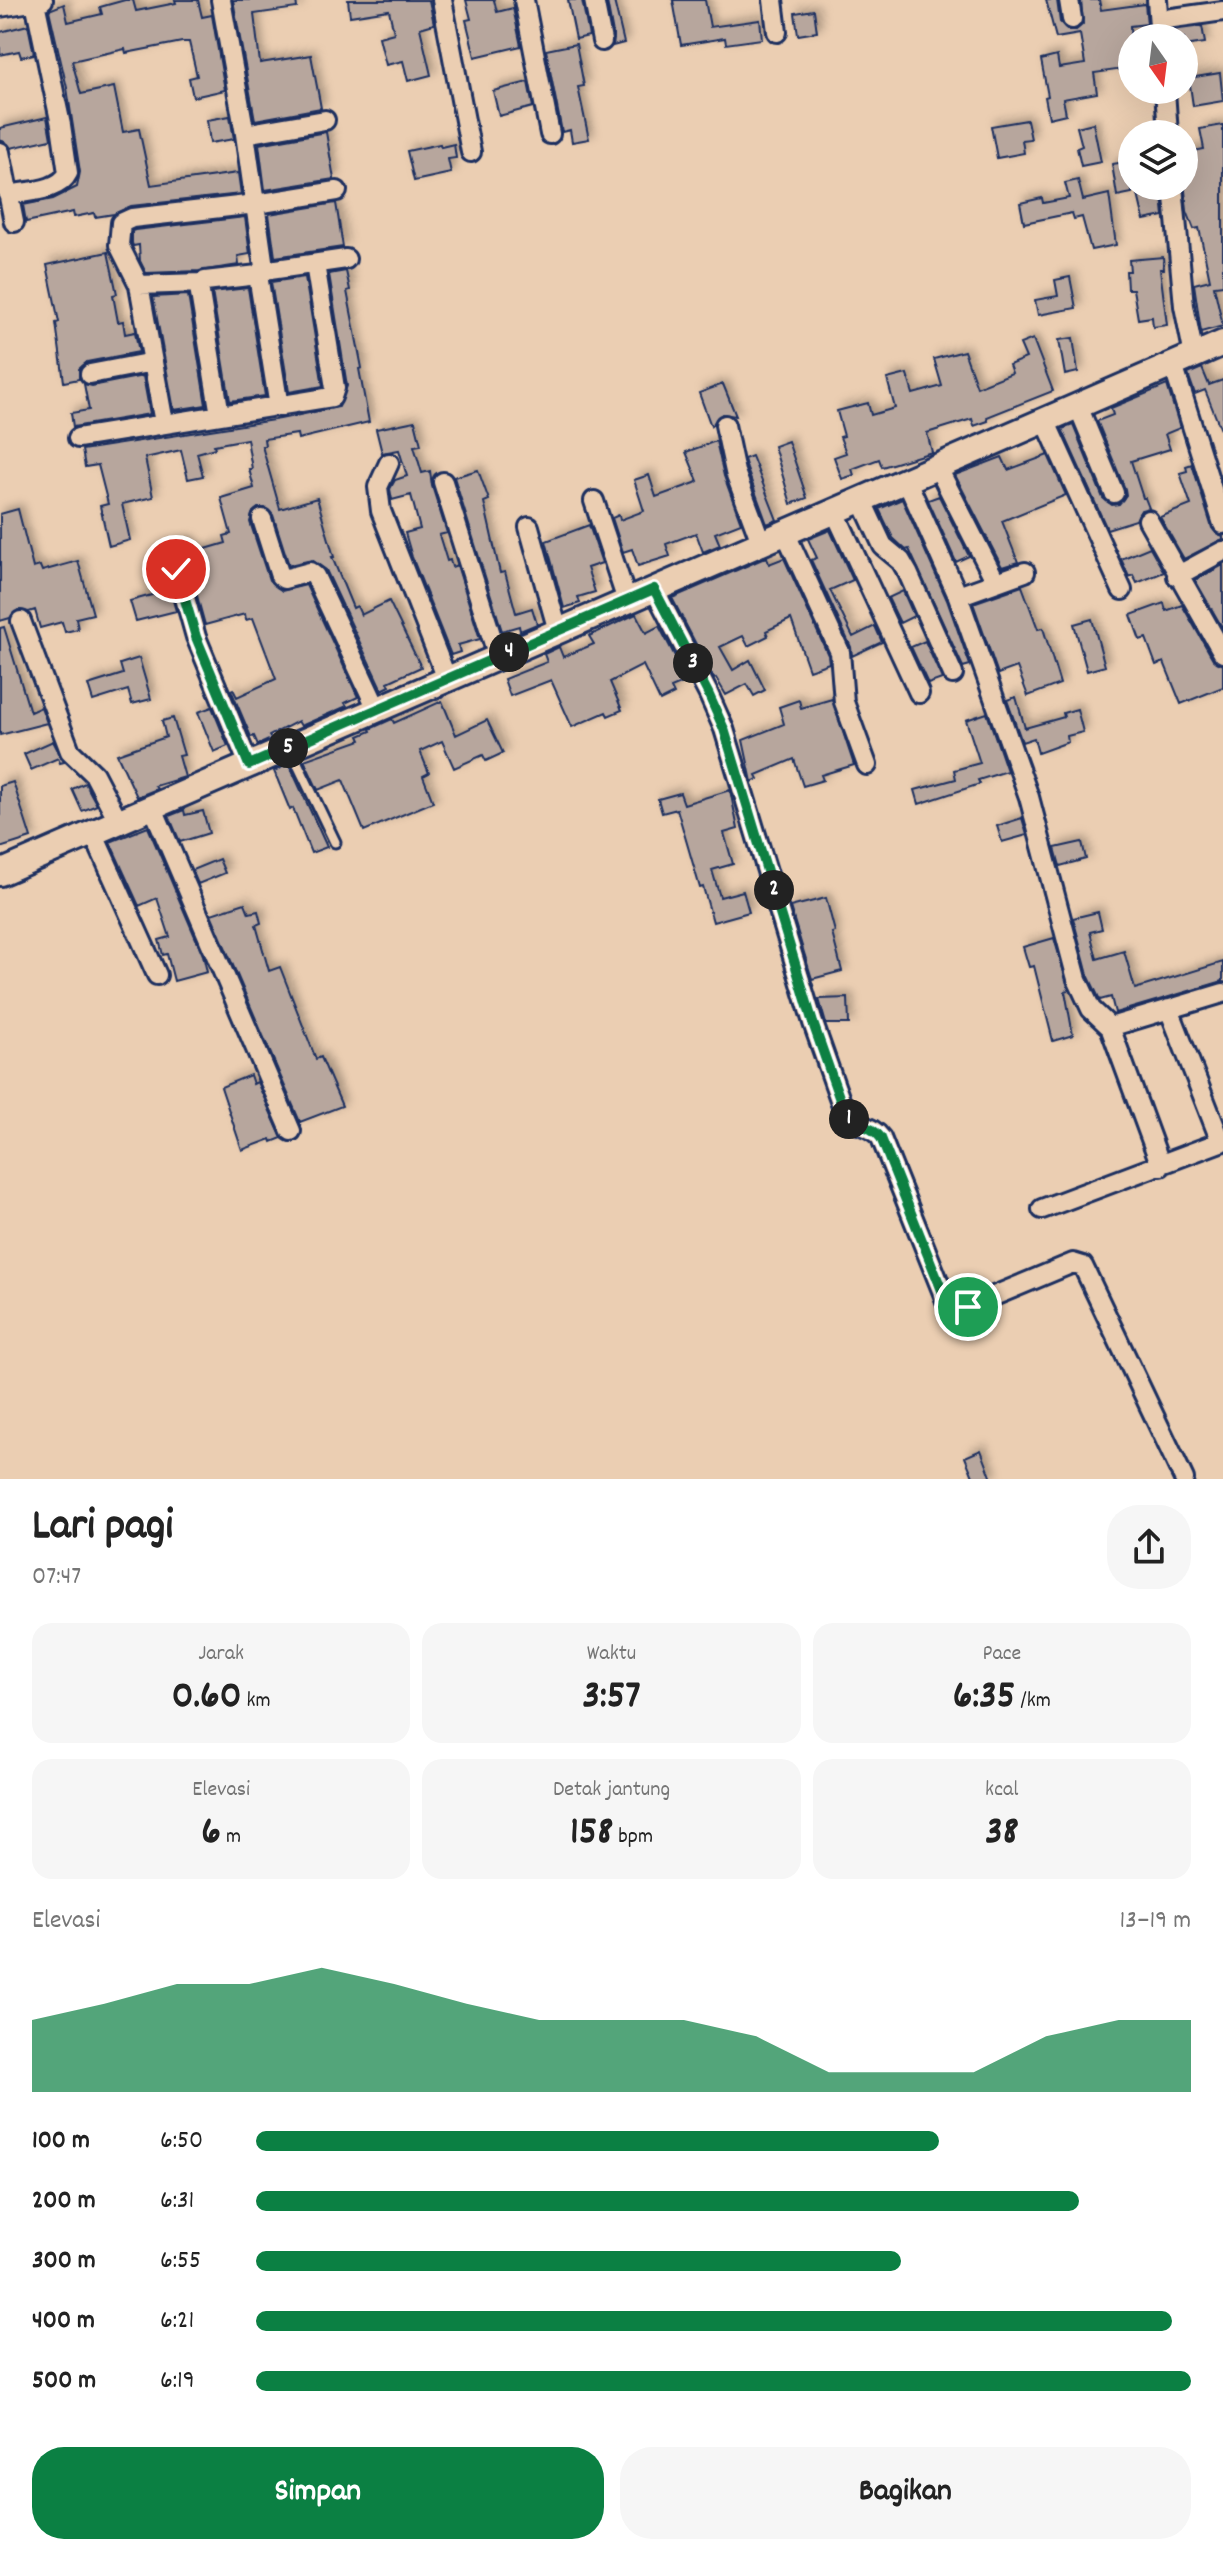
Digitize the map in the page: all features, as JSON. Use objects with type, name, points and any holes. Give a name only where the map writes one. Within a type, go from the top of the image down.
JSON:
[{"type":"street","points":[[221,0],[256,204],[261,273],[279,407]]},
{"type":"street","points":[[442,0],[471,152]]},
{"type":"street","points":[[524,0],[550,134]]},
{"type":"street","points":[[594,0],[602,41]]},
{"type":"street","points":[[773,0],[777,32]]},
{"type":"street","points":[[1069,0],[1072,19]]},
{"type":"street","points":[[1157,0],[1159,24]]},
{"type":"street","points":[[0,7],[39,1],[68,173],[56,185],[8,195]]},
{"type":"street","points":[[1177,24],[1223,11]]},
{"type":"street","points":[[245,134],[325,120]]},
{"type":"street","points":[[0,152],[14,222]]},
{"type":"street","points":[[164,423],[139,285],[119,245],[119,229],[125,219],[337,191]]},
{"type":"street","points":[[1174,200],[1184,306],[1183,361],[1223,524]]},
{"type":"street","points":[[139,285],[201,283],[346,259]]},
{"type":"street","points":[[78,438],[327,399],[334,393],[315,264]]},
{"type":"street","points":[[201,283],[220,415]]},
{"type":"street","points":[[0,873],[1223,343]]},
{"type":"street","points":[[90,374],[153,362]]},
{"type":"street","points":[[1078,406],[1114,493]]},
{"type":"street","points":[[1045,420],[1122,590]]},
{"type":"street","points":[[725,425],[735,472],[761,542]]},
{"type":"street","points":[[389,463],[378,487],[381,511],[447,679]]},
{"type":"street","points":[[937,466],[996,582]]},
{"type":"street","points":[[906,479],[958,596],[1029,797],[1077,979],[1091,1009],[1110,1027],[1161,1166]]},
{"type":"street","points":[[443,482],[498,657]]},
{"type":"street","points":[[861,499],[883,546],[901,561],[908,573],[953,674]]},
{"type":"street","points":[[594,501],[627,601]]},
{"type":"street","points":[[834,510],[919,693]]},
{"type":"street","points":[[262,519],[280,576],[284,579],[310,572],[315,576],[377,709]]},
{"type":"street","points":[[1148,520],[1223,653]]},
{"type":"street","points":[[529,527],[558,631]]},
{"type":"street","points":[[785,532],[840,652],[844,702],[867,765]]},
{"type":"street","points":[[1177,576],[1223,551]]},
{"type":"street","points":[[173,555],[196,637],[249,765]]},
{"type":"street","points":[[958,596],[1025,572]]},
{"type":"street","points":[[654,589],[724,729],[813,1023],[845,1114],[851,1122],[876,1131],[881,1138],[949,1308],[960,1310],[1073,1263],[1083,1266],[1184,1479]]},
{"type":"street","points":[[21,621],[70,751],[94,774],[119,822]]},
{"type":"street","points":[[153,808],[291,1131]]},
{"type":"street","points":[[93,833],[157,975]]},
{"type":"street","points":[[1110,1027],[1223,993]]},
{"type":"street","points":[[1042,1209],[1222,1142],[1169,1009]]},
{"type":"lane","points":[[290,748],[335,842]]},
{"type":"building","points":[[133,0],[136,11],[176,3],[175,0],[198,0],[202,17],[212,15],[225,90],[193,97],[189,78],[197,76],[189,42],[182,42],[126,53],[125,49],[72,61],[81,94],[114,87],[123,132],[139,129],[151,185],[238,173],[241,194],[131,206],[114,214],[95,217],[94,213],[74,217],[73,212],[26,222],[23,205],[53,199],[77,187],[80,172],[67,88],[49,10],[64,4],[68,22],[102,14],[100,7]]},
{"type":"building","points":[[233,0],[296,0],[297,8],[254,14],[260,63],[311,55],[321,108],[255,120]]},
{"type":"building","points":[[348,0],[429,0],[434,24],[420,28],[431,75],[408,81],[403,61],[386,65],[379,37],[394,33],[389,10],[350,16]]},
{"type":"building","points":[[466,0],[494,0],[497,12],[513,8],[521,46],[475,57],[466,20],[471,19]]},
{"type":"building","points":[[568,0],[582,0],[589,36],[576,39]]},
{"type":"building","points":[[673,0],[705,0],[710,27],[760,20],[762,39],[726,44],[725,38],[681,45]]},
{"type":"building","points":[[1046,0],[1057,0],[1060,22],[1068,30],[1075,31],[1083,24],[1081,0],[1099,0],[1101,10],[1145,4],[1147,24],[1118,24],[1118,70],[1094,73],[1097,93],[1063,99],[1066,114],[1049,118],[1041,60],[1057,56],[1059,68],[1085,64],[1080,34],[1056,38]]},
{"type":"building","points":[[614,1],[624,43],[613,46],[607,2]]},
{"type":"building","points":[[814,10],[817,32],[798,35],[795,13]]},
{"type":"building","points":[[28,25],[34,54],[21,57],[19,51],[0,55],[0,32]]},
{"type":"building","points":[[1202,26],[1205,43],[1198,44],[1198,27]]},
{"type":"building","points":[[576,44],[584,86],[578,87],[589,139],[572,142],[570,130],[562,132],[546,50]]},
{"type":"building","points":[[1220,73],[1223,101],[1193,106],[1198,104],[1198,77]]},
{"type":"building","points":[[528,82],[533,107],[499,116],[493,91]]},
{"type":"building","points":[[230,116],[234,139],[210,143],[207,120]]},
{"type":"building","points":[[47,117],[51,139],[11,148],[0,140],[0,128]]},
{"type":"building","points":[[1027,120],[1031,139],[1022,140],[1024,153],[997,158],[991,126]]},
{"type":"building","points":[[1093,123],[1101,162],[1081,166],[1077,148],[1082,146],[1077,127]]},
{"type":"building","points":[[1223,125],[1223,285],[1214,286],[1223,326],[1201,332],[1194,284],[1210,280],[1199,228],[1194,229],[1186,200],[1198,200],[1198,150],[1204,149],[1200,129]]},
{"type":"building","points":[[326,132],[334,179],[265,190],[259,144]]},
{"type":"building","points":[[440,144],[441,147],[454,144],[456,158],[448,159],[451,173],[414,181],[407,151]]},
{"type":"building","points":[[1118,163],[1117,196],[1112,164]]},
{"type":"building","points":[[1078,180],[1083,200],[1109,194],[1116,245],[1091,250],[1082,217],[1074,219],[1072,213],[1024,223],[1020,203],[1042,198],[1043,203],[1069,198],[1065,183]]},
{"type":"building","points":[[1139,200],[1162,200],[1164,216],[1144,220]]},
{"type":"building","points":[[336,203],[343,247],[275,257],[269,214]]},
{"type":"building","points":[[245,217],[250,254],[238,256],[239,265],[199,271],[146,273],[140,261],[139,245],[133,246],[132,243],[132,231],[135,230]]},
{"type":"building","points":[[108,252],[117,294],[113,295],[118,322],[123,321],[125,334],[135,332],[139,352],[87,362],[79,369],[79,379],[64,382],[56,323],[59,322],[47,265]]},
{"type":"building","points":[[1163,257],[1164,269],[1160,269],[1167,325],[1153,327],[1152,317],[1138,319],[1133,289],[1127,289],[1126,271],[1130,271],[1129,260]]},
{"type":"building","points":[[346,271],[369,422],[298,439],[297,434],[264,439],[265,446],[262,446],[280,509],[317,498],[332,557],[353,608],[357,606],[361,615],[389,601],[421,667],[388,682],[390,686],[382,690],[326,570],[312,560],[289,565],[273,515],[265,508],[258,508],[250,522],[269,580],[282,591],[306,585],[358,697],[345,703],[347,706],[301,726],[298,721],[258,745],[254,736],[251,737],[231,690],[237,697],[276,679],[253,618],[246,620],[245,614],[205,625],[185,552],[178,544],[189,541],[192,553],[226,543],[224,536],[231,534],[221,498],[254,488],[247,439],[214,445],[215,448],[197,453],[203,476],[188,479],[181,450],[145,458],[153,497],[122,504],[130,540],[109,546],[100,506],[108,504],[98,465],[85,467],[82,450],[339,407],[347,386],[329,274]]},
{"type":"building","points":[[305,277],[323,386],[289,392],[271,282]]},
{"type":"building","points":[[1070,277],[1076,308],[1038,315],[1035,300],[1058,296],[1055,280]]},
{"type":"building","points":[[248,288],[265,396],[230,401],[212,292]]},
{"type":"building","points":[[188,295],[206,405],[174,410],[153,297]]},
{"type":"building","points":[[1073,338],[1078,372],[1065,375],[1059,340]]},
{"type":"building","points":[[1033,339],[1053,391],[987,417],[988,421],[974,426],[972,419],[927,433],[932,452],[882,467],[879,459],[852,469],[854,475],[842,479],[834,457],[846,453],[840,437],[844,436],[837,411],[868,403],[871,415],[895,408],[887,379],[907,374],[913,394],[942,386],[934,359],[964,351],[977,387],[1012,373],[1009,365],[1026,358],[1020,344]]},
{"type":"building","points":[[1202,368],[1209,385],[1223,380],[1223,435],[1205,390],[1195,394],[1188,374]]},
{"type":"building","points":[[143,376],[150,414],[73,427],[71,413],[89,410],[84,384],[92,386]]},
{"type":"building","points":[[723,384],[736,416],[722,414],[711,426],[699,393]]},
{"type":"building","points":[[1167,385],[1180,428],[1165,434],[1170,449],[1131,461],[1149,508],[1141,510],[1136,520],[1107,529],[1062,429],[1073,425],[1103,498],[1112,505],[1119,504],[1126,495],[1125,489],[1097,421],[1113,415],[1111,408]]},
{"type":"building","points":[[415,421],[421,445],[414,446],[422,473],[430,471],[447,533],[439,535],[447,561],[450,560],[452,567],[457,565],[480,639],[458,645],[460,652],[451,655],[405,533],[420,529],[411,495],[392,500],[390,489],[395,480],[407,476],[399,450],[382,453],[376,429]]},
{"type":"building","points":[[716,441],[724,476],[741,523],[715,533],[720,545],[703,552],[696,533],[666,544],[670,556],[638,566],[632,549],[623,552],[612,518],[619,515],[620,520],[644,511],[634,480],[649,475],[656,497],[695,483],[698,481],[686,452]]},
{"type":"building","points":[[788,441],[807,498],[791,504],[774,446]]},
{"type":"building","points":[[1048,455],[1066,495],[1002,521],[1018,562],[1002,567],[955,475],[1002,457],[1008,470]]},
{"type":"building","points":[[752,456],[777,520],[767,524],[744,459]]},
{"type":"building","points":[[1192,464],[1212,528],[1223,539],[1184,559],[1160,517],[1191,505],[1180,473],[1187,471],[1186,466]]},
{"type":"building","points":[[478,470],[489,500],[484,502],[500,573],[505,572],[516,613],[532,608],[537,624],[520,631],[519,626],[502,631],[454,477]]},
{"type":"building","points":[[939,496],[969,556],[956,562],[928,500]]},
{"type":"building","points":[[902,499],[947,600],[970,665],[963,667],[909,549],[906,550],[893,538],[879,509]]},
{"type":"building","points":[[18,509],[33,568],[40,566],[42,571],[78,561],[93,614],[76,618],[78,629],[65,632],[62,622],[40,628],[35,610],[18,610],[10,618],[0,621],[0,514]]},
{"type":"building","points":[[589,525],[602,563],[587,568],[595,592],[578,597],[580,603],[564,608],[546,541]]},
{"type":"building","points":[[830,530],[853,580],[830,590],[853,637],[875,626],[882,642],[852,656],[851,647],[811,560],[817,558],[808,539]]},
{"type":"building","points":[[1150,547],[1164,572],[1137,583],[1133,575],[1129,577],[1121,559]]},
{"type":"building","points":[[767,557],[769,564],[784,558],[829,663],[809,670],[791,619],[766,631],[768,636],[748,646],[743,636],[720,647],[733,670],[750,660],[765,690],[754,696],[747,684],[726,695],[714,679],[672,598]]},
{"type":"building","points":[[1223,565],[1223,629],[1195,580]]},
{"type":"building","points":[[1022,586],[1038,629],[1043,628],[1060,684],[1028,696],[1017,667],[998,674],[973,603]]},
{"type":"building","points":[[170,590],[176,611],[136,621],[130,601]]},
{"type":"building","points":[[903,591],[914,616],[900,623],[888,598]]},
{"type":"building","points":[[1164,603],[1166,611],[1182,605],[1213,659],[1223,665],[1223,687],[1181,704],[1164,662],[1156,665],[1146,638],[1140,640],[1131,615]]},
{"type":"building","points":[[636,614],[646,633],[659,626],[688,681],[671,688],[674,694],[660,701],[643,665],[610,682],[622,710],[608,716],[606,712],[572,727],[551,680],[510,696],[504,679],[547,662],[544,654],[559,647],[563,657],[594,644],[589,636]]},
{"type":"building","points":[[1092,619],[1105,666],[1087,671],[1074,624]]},
{"type":"building","points":[[4,627],[30,712],[41,707],[47,723],[0,735],[0,628]]},
{"type":"building","points":[[925,641],[942,679],[928,684],[911,647]]},
{"type":"building","points":[[139,658],[151,699],[132,704],[128,690],[93,701],[88,685],[123,674],[120,664]]},
{"type":"building","points":[[1016,697],[1025,728],[1064,717],[1063,713],[1077,709],[1083,732],[1067,736],[1068,742],[1038,753],[1034,738],[1022,742],[1007,700]]},
{"type":"building","points":[[832,699],[854,765],[821,775],[823,780],[803,786],[794,759],[756,775],[758,779],[752,782],[743,740],[784,724],[779,707],[799,700],[801,708]]},
{"type":"building","points":[[442,701],[456,735],[487,720],[503,753],[486,761],[483,755],[454,768],[442,741],[420,751],[429,773],[423,776],[433,802],[364,831],[343,780],[318,790],[304,760],[361,740],[359,736],[370,729],[392,719],[394,723]]},
{"type":"building","points":[[212,707],[228,746],[214,752],[198,712]]},
{"type":"building","points":[[987,713],[1007,771],[978,780],[980,784],[919,804],[915,790],[956,779],[954,770],[980,763],[966,720]]},
{"type":"building","points":[[173,718],[184,755],[179,756],[185,777],[155,786],[157,789],[137,797],[117,754],[166,737],[162,721]]},
{"type":"building","points":[[53,741],[64,762],[60,763],[58,758],[31,770],[24,754]]},
{"type":"building","points":[[289,764],[327,847],[311,853],[274,771]]},
{"type":"building","points":[[13,782],[31,838],[0,848],[0,786]]},
{"type":"building","points":[[85,783],[97,805],[82,811],[72,789]]},
{"type":"building","points":[[730,790],[738,829],[724,833],[733,864],[712,870],[720,897],[743,891],[749,912],[713,922],[677,809],[662,813],[658,799],[680,793],[684,804]]},
{"type":"building","points":[[184,810],[185,815],[203,811],[209,833],[180,842],[169,816]]},
{"type":"building","points":[[1022,818],[1027,835],[1002,842],[997,826]]},
{"type":"building","points":[[148,827],[203,955],[207,972],[174,981],[167,954],[163,955],[159,940],[170,937],[157,898],[139,906],[110,842]]},
{"type":"building","points":[[1082,842],[1086,859],[1060,866],[1055,848]]},
{"type":"building","points":[[219,859],[225,873],[198,884],[192,870]]},
{"type":"building","points":[[826,898],[842,971],[812,979],[790,907]]},
{"type":"building","points":[[245,903],[249,913],[258,911],[261,923],[256,925],[269,971],[280,967],[316,1059],[321,1057],[342,1106],[300,1122],[211,914]]},
{"type":"building","points":[[1098,912],[1102,929],[1090,932],[1097,959],[1124,951],[1135,989],[1223,962],[1223,981],[1115,1013],[1111,997],[1100,1000],[1088,975],[1073,918]]},
{"type":"building","points":[[1054,938],[1069,990],[1065,991],[1073,1035],[1053,1041],[1034,966],[1029,967],[1023,947]]},
{"type":"building","points":[[848,998],[849,1024],[826,1024],[819,999]]},
{"type":"building","points":[[250,1075],[253,1084],[257,1082],[282,1138],[242,1150],[221,1087]]},
{"type":"building","points":[[981,1450],[992,1479],[974,1479],[965,1457]]},
{"type":"route","points":[[176,569],[211,678],[249,765],[654,589],[724,729],[813,1023],[845,1114],[851,1122],[867,1126],[881,1138],[949,1308],[960,1310],[968,1307]]}]
